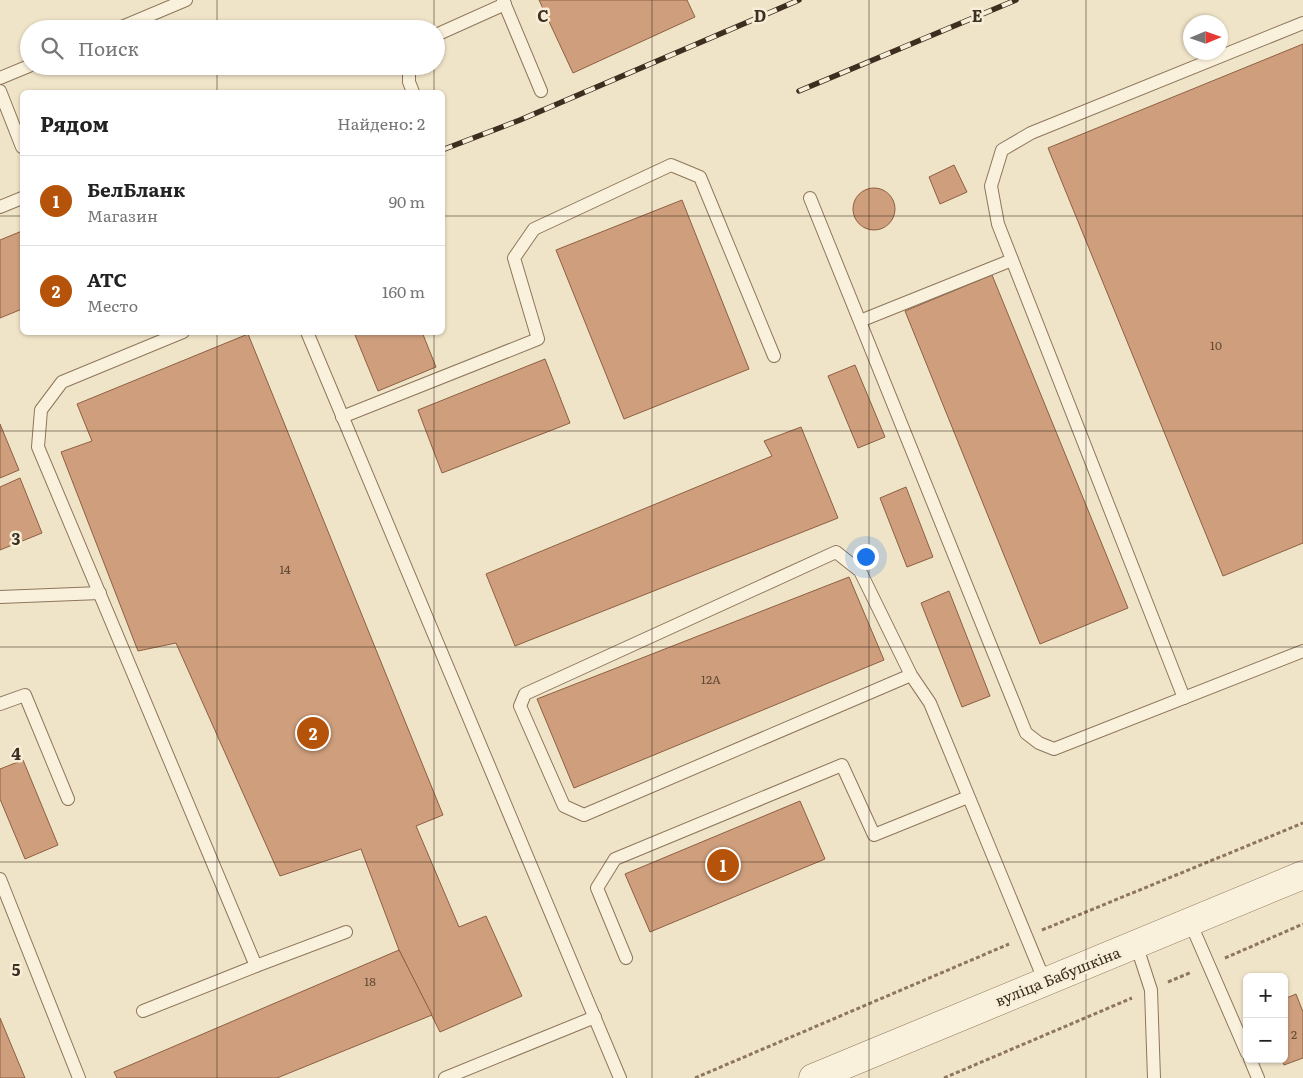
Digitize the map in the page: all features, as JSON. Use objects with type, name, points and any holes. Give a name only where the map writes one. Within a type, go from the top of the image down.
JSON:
[{"type":"street","name":"вуліца Бабушкіна","points":[[813,1078],[1303,875]]},
{"type":"lane","points":[[138,20],[186,0]]},
{"type":"lane","points":[[445,31],[504,2],[541,91]]},
{"type":"lane","points":[[1184,698],[998,224],[991,186],[1002,150],[1031,132],[1303,23]]},
{"type":"lane","points":[[0,78],[20,70]]},
{"type":"lane","points":[[409,75],[409,82],[412,90]]},
{"type":"lane","points":[[0,91],[20,142]]},
{"type":"lane","points":[[342,417],[538,339],[514,258],[534,229],[671,166],[700,177],[774,356]]},
{"type":"lane","points":[[810,198],[1026,733],[1038,743],[1054,749],[1303,650]]},
{"type":"lane","points":[[0,207],[20,199]]},
{"type":"lane","points":[[860,321],[1012,260]]},
{"type":"lane","points":[[176,335],[62,382],[41,410],[38,447],[256,966]]},
{"type":"lane","points":[[308,335],[620,1078]]},
{"type":"lane","points":[[911,675],[584,816],[564,806],[520,706],[525,694],[836,552],[860,571],[911,675],[930,703],[1045,982]]},
{"type":"lane","points":[[0,597],[100,593]]},
{"type":"lane","points":[[0,704],[25,695],[68,799]]},
{"type":"lane","points":[[626,958],[597,888],[615,858],[842,764],[874,835],[968,797]]},
{"type":"lane","points":[[0,879],[79,1078]]},
{"type":"lane","points":[[1190,922],[1243,1044]]},
{"type":"lane","points":[[143,1011],[346,932]]},
{"type":"lane","points":[[1136,944],[1151,990],[1154,1078]]},
{"type":"lane","points":[[445,1078],[595,1017]]},
{"type":"lane","points":[[1252,1063],[1258,1078]]},
{"type":"path","points":[[695,1078],[1026,937],[1303,823]]},
{"type":"path","points":[[944,1078],[1303,924]]},
{"type":"building","points":[[539,0],[687,0],[695,17],[573,73]]},
{"type":"building","points":[[1303,44],[1303,543],[1223,576],[1048,148]]},
{"type":"building","points":[[954,165],[967,192],[940,204],[929,177]]},
{"type":"building","points":[[878,188],[886,191],[892,197],[895,209],[892,221],[886,227],[870,230],[862,227],[856,221],[853,205],[856,197],[862,191]]},
{"type":"building","points":[[682,200],[749,369],[624,419],[556,250]]},
{"type":"building","points":[[20,232],[20,310],[0,318],[0,240]]},
{"type":"building","points":[[992,275],[1128,608],[1040,644],[905,311]]},
{"type":"building","points":[[248,335],[443,815],[416,826],[459,927],[486,916],[522,996],[440,1032],[399,950],[361,849],[280,876],[176,643],[138,651],[61,452],[92,441],[77,404]]},
{"type":"building","points":[[355,335],[423,335],[436,367],[378,391]]},
{"type":"building","points":[[545,359],[570,423],[442,473],[418,410]]},
{"type":"building","points":[[855,365],[885,437],[858,448],[828,376]]},
{"type":"building","points":[[0,424],[19,470],[0,478]]},
{"type":"building","points":[[801,427],[838,518],[515,646],[486,574],[772,456],[764,441]]},
{"type":"building","points":[[20,478],[42,533],[0,550],[0,487]]},
{"type":"building","points":[[906,487],[933,557],[907,567],[880,498]]},
{"type":"building","points":[[849,577],[884,660],[574,788],[537,699]]},
{"type":"building","points":[[949,591],[990,696],[962,707],[921,603]]},
{"type":"building","points":[[23,760],[58,845],[25,859],[0,799],[0,769]]},
{"type":"building","points":[[800,801],[825,859],[650,932],[625,874]]},
{"type":"building","points":[[399,950],[432,1015],[277,1078],[117,1078],[114,1072]]},
{"type":"building","points":[[1296,994],[1303,1012],[1303,1058],[1284,1065],[1283,1063],[1288,1063],[1288,997]]},
{"type":"building","points":[[0,1018],[25,1078],[0,1078]]},
{"type":"railway","points":[[445,149],[520,120],[799,0]]},
{"type":"railway","points":[[799,91],[1016,0]]},
{"type":"place","name":"АТС","points":[[313,733]]},
{"type":"place","name":"БелБланк","points":[[723,865]]}]
